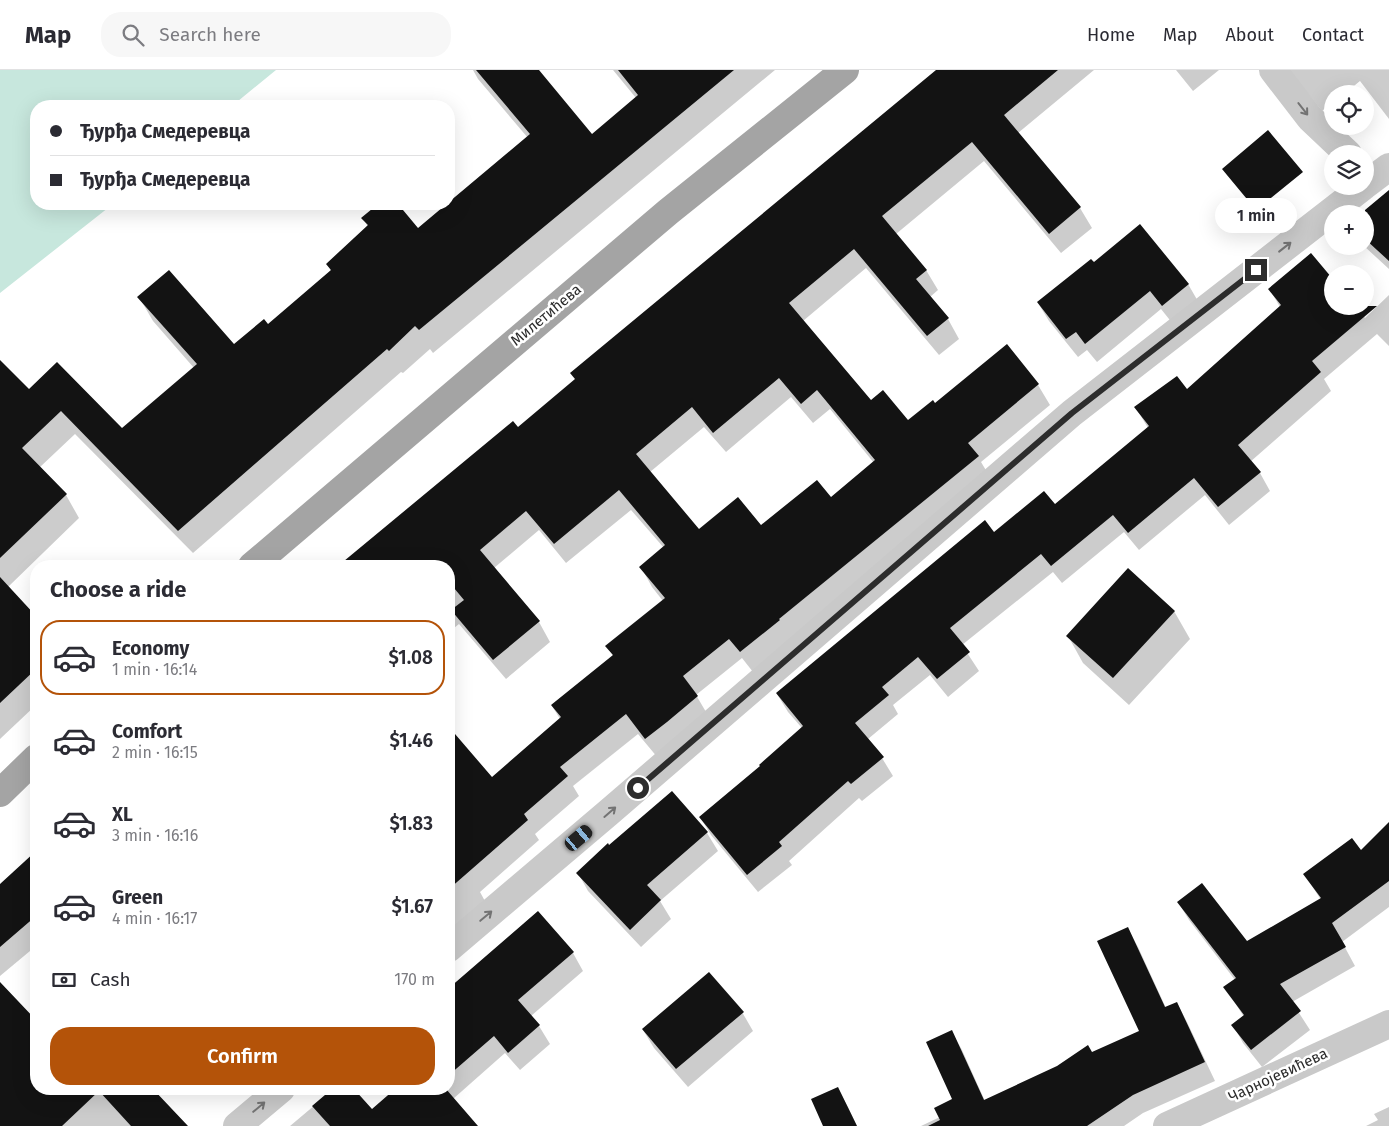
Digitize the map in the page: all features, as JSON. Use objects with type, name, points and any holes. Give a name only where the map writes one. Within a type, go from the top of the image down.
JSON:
[{"type":"main road","name":"Милетићева","points":[[259,560],[668,212],[845,70]]},
{"type":"main road","points":[[0,793],[30,764]]},
{"type":"street","points":[[1273,70],[1310,118],[1338,145]]},
{"type":"street","points":[[455,943],[608,814],[1072,413],[1375,177]]},
{"type":"street","name":"Чарнојевићева","points":[[1167,1126],[1389,1024]]},
{"type":"street","points":[[238,1126],[274,1095]]},
{"type":"shaded area","points":[[0,70],[276,70],[239,100],[30,100],[30,210],[105,210],[0,293]]},
{"type":"building","points":[[476,70],[539,70],[592,134],[638,95],[618,70],[734,70],[419,330],[415,326],[389,351],[387,349],[178,531],[61,411],[22,448],[67,494],[0,558],[0,360],[29,389],[57,362],[122,428],[197,364],[137,297],[169,270],[234,344],[264,319],[268,324],[331,270],[326,264],[368,225],[361,218],[371,210],[403,210],[418,228],[439,210],[455,210],[455,197],[530,134]]},
{"type":"building","points":[[936,70],[1058,70],[1004,115],[1081,207],[1049,234],[972,142],[882,216],[927,270],[916,279],[949,318],[927,336],[854,249],[789,303],[871,400],[883,390],[908,420],[933,400],[935,403],[1007,344],[1039,384],[968,443],[979,456],[780,620],[740,652],[729,639],[683,676],[698,696],[667,722],[645,739],[626,714],[560,767],[568,776],[524,814],[528,820],[455,884],[455,734],[492,777],[561,717],[551,705],[613,655],[605,646],[665,598],[639,567],[665,545],[619,490],[554,544],[526,511],[480,550],[540,621],[493,660],[455,615],[455,607],[464,600],[455,589],[455,560],[345,560],[513,421],[518,427],[575,379],[570,373]],"holes":[[[779,378],[801,404],[817,390],[875,460],[831,497],[817,480],[761,525],[738,497],[699,529],[636,454],[692,407],[713,433]]]},
{"type":"building","points":[[1268,130],[1303,172],[1256,210],[1222,169]]},
{"type":"building","points":[[1389,190],[1389,261],[1374,247],[1374,205],[1371,205]]},
{"type":"building","points":[[1140,224],[1189,284],[1162,306],[1150,291],[1085,344],[1076,332],[1066,339],[1037,302],[1091,259],[1094,262]]},
{"type":"building","points":[[1311,253],[1324,268],[1324,315],[1366,315],[1312,361],[1321,372],[1238,445],[1261,472],[1218,507],[1194,478],[1128,533],[1113,515],[1051,566],[1041,554],[950,628],[970,652],[937,679],[918,657],[882,687],[889,695],[855,723],[884,757],[851,784],[848,781],[779,842],[782,846],[747,875],[699,817],[760,766],[803,726],[776,693],[985,520],[994,532],[1044,491],[1055,504],[1149,426],[1134,407],[1177,376],[1187,389],[1281,305],[1268,289]]},
{"type":"building","points":[[1128,568],[1175,611],[1113,678],[1066,636]]},
{"type":"building","points":[[0,577],[30,610],[30,675],[0,703]]},
{"type":"building","points":[[672,791],[708,832],[647,885],[661,900],[630,930],[576,873],[608,843],[609,845]]},
{"type":"building","points":[[1389,822],[1389,881],[1332,923],[1346,947],[1280,984],[1301,1011],[1251,1050],[1231,1025],[1244,1015],[1223,987],[1236,978],[1177,902],[1202,883],[1247,941],[1321,898],[1303,874],[1352,838],[1361,850]]},
{"type":"building","points":[[30,856],[30,921],[0,947],[0,884]]},
{"type":"building","points":[[538,911],[574,952],[518,1000],[540,1025],[508,1053],[494,1036],[455,1070],[455,983]]},
{"type":"building","points":[[1128,927],[1165,1007],[1177,1002],[1205,1062],[1133,1095],[1087,1126],[928,1126],[940,1120],[934,1108],[952,1099],[926,1042],[952,1030],[984,1100],[1057,1066],[1088,1045],[1092,1052],[1139,1031],[1097,941]]},
{"type":"building","points":[[709,972],[744,1012],[676,1069],[642,1029]]},
{"type":"building","points":[[0,982],[30,1014],[30,1095],[95,1095],[62,1126],[0,1126]]},
{"type":"building","points":[[838,1087],[857,1126],[823,1126],[811,1099]]},
{"type":"building","points":[[103,1095],[159,1095],[188,1126],[131,1126]]},
{"type":"building","points":[[325,1095],[359,1095],[372,1109],[388,1095],[451,1095],[478,1126],[330,1126],[312,1106]]},
{"type":"route","points":[[638,788],[1072,413],[1256,270]]}]
